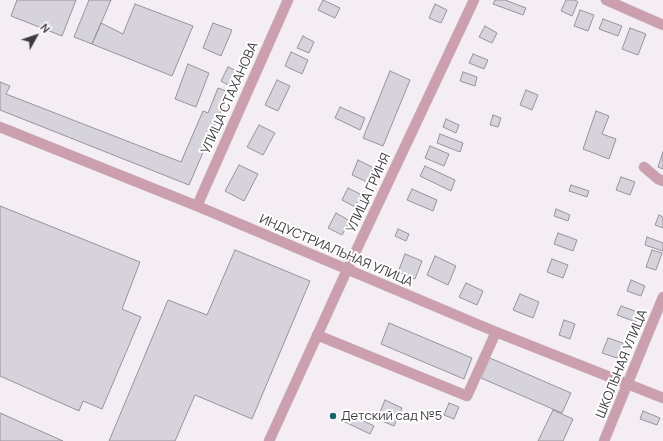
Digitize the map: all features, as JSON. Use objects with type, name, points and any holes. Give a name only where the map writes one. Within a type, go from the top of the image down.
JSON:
[{"type":"street","name":"УЛИЦА СТАХАНОВА","points":[[197,206],[288,0]]},
{"type":"street","name":"УЛИЦА ГРИНЯ","points":[[269,441],[347,270],[474,0]]},
{"type":"street","points":[[606,0],[663,25]]},
{"type":"street","name":"ИНДУСТРИАЛЬНАЯ УЛИЦА","points":[[0,126],[197,206],[496,332],[663,398]]},
{"type":"street","points":[[644,167],[658,179],[663,181]]},
{"type":"street","name":"ШКОЛЬНАЯ УЛИЦА","points":[[604,441],[663,297]]},
{"type":"street","points":[[317,335],[467,396],[496,332]]},
{"type":"building","points":[[17,0],[76,0],[62,36],[11,16]]},
{"type":"building","points":[[89,0],[111,0],[92,44],[74,37]]},
{"type":"building","points":[[323,0],[340,8],[335,18],[318,10]]},
{"type":"building","points":[[495,0],[505,0],[526,8],[523,15],[493,4]]},
{"type":"building","points":[[566,0],[575,0],[578,2],[572,16],[561,11]]},
{"type":"building","points":[[135,4],[193,26],[172,76],[92,44],[101,23],[123,34]]},
{"type":"building","points":[[435,4],[447,10],[441,23],[429,18]]},
{"type":"building","points":[[580,10],[594,15],[588,31],[574,26]]},
{"type":"building","points":[[603,19],[622,26],[618,36],[599,29]]},
{"type":"building","points":[[213,23],[232,30],[221,56],[203,48]]},
{"type":"building","points":[[485,26],[497,33],[492,43],[479,37]]},
{"type":"building","points":[[630,28],[646,34],[638,55],[622,49]]},
{"type":"building","points":[[303,36],[314,42],[309,53],[297,48]]},
{"type":"building","points":[[291,52],[308,60],[302,74],[285,66]]},
{"type":"building","points":[[473,54],[488,60],[484,69],[469,63]]},
{"type":"building","points":[[188,64],[209,73],[196,107],[175,99]]},
{"type":"building","points":[[228,67],[237,71],[230,86],[221,81]]},
{"type":"building","points":[[390,71],[410,80],[383,146],[363,138]]},
{"type":"building","points":[[463,72],[477,77],[475,86],[460,81]]},
{"type":"building","points":[[277,80],[290,86],[278,111],[265,105]]},
{"type":"building","points":[[0,82],[10,86],[6,94],[181,162],[203,111],[208,113],[218,88],[229,92],[189,185],[0,110]]},
{"type":"building","points":[[526,90],[538,95],[532,110],[520,105]]},
{"type":"building","points":[[340,107],[365,118],[360,130],[335,118]]},
{"type":"building","points":[[596,111],[609,116],[602,134],[616,139],[609,159],[583,149]]},
{"type":"building","points":[[493,115],[501,118],[498,127],[490,125]]},
{"type":"building","points":[[446,119],[459,125],[456,133],[443,127]]},
{"type":"building","points":[[259,125],[275,133],[263,155],[247,147]]},
{"type":"building","points":[[440,134],[463,143],[460,152],[437,143]]},
{"type":"building","points":[[430,146],[449,154],[444,166],[425,158]]},
{"type":"building","points":[[663,152],[663,169],[658,167]]},
{"type":"building","points":[[358,160],[374,168],[367,182],[352,175]]},
{"type":"building","points":[[239,165],[258,174],[244,201],[225,191]]},
{"type":"building","points":[[425,166],[455,180],[451,191],[420,176]]},
{"type":"building","points":[[621,177],[635,182],[630,195],[616,190]]},
{"type":"building","points":[[571,185],[589,191],[587,197],[569,191]]},
{"type":"building","points":[[348,188],[362,195],[355,207],[342,200]]},
{"type":"building","points":[[412,189],[437,200],[433,211],[407,200]]},
{"type":"building","points":[[0,206],[140,262],[122,309],[141,317],[102,409],[83,401],[79,411],[0,376]]},
{"type":"building","points":[[556,209],[570,215],[568,221],[554,216]]},
{"type":"building","points":[[336,213],[350,221],[342,235],[328,228]]},
{"type":"building","points":[[659,215],[663,217],[663,228],[655,225]]},
{"type":"building","points":[[398,229],[409,234],[406,241],[395,236]]},
{"type":"building","points":[[558,233],[577,240],[573,251],[554,244]]},
{"type":"building","points":[[647,237],[663,243],[663,251],[645,245]]},
{"type":"building","points":[[235,250],[310,281],[252,419],[195,395],[175,441],[109,441],[168,300],[207,315]]},
{"type":"building","points":[[652,250],[662,253],[656,270],[646,267]]},
{"type":"building","points":[[405,254],[422,261],[415,279],[398,272]]},
{"type":"building","points":[[435,256],[456,266],[448,285],[427,275]]},
{"type":"building","points":[[552,259],[568,265],[563,278],[547,272]]},
{"type":"building","points":[[631,280],[645,286],[641,296],[627,291]]},
{"type":"building","points":[[466,283],[483,291],[477,305],[459,297]]},
{"type":"building","points":[[520,294],[539,302],[533,318],[513,310]]},
{"type":"building","points":[[621,306],[640,313],[636,322],[617,315]]},
{"type":"building","points":[[564,320],[575,324],[570,339],[559,335]]},
{"type":"building","points":[[389,323],[472,358],[464,379],[381,344]]},
{"type":"building","points":[[608,338],[623,343],[617,358],[602,353]]},
{"type":"building","points":[[490,358],[571,393],[562,413],[481,378]]},
{"type":"building","points":[[385,400],[402,408],[394,426],[377,419]]},
{"type":"building","points":[[449,403],[459,407],[454,419],[444,415]]},
{"type":"building","points":[[553,410],[573,419],[563,441],[538,441]]},
{"type":"building","points":[[643,411],[660,418],[657,425],[640,419]]},
{"type":"building","points":[[0,413],[63,441],[0,441]]},
{"type":"building","points":[[347,413],[374,426],[370,434],[343,421]]},
{"type":"place","name":"Детский сад №5","points":[[333,416]]}]
